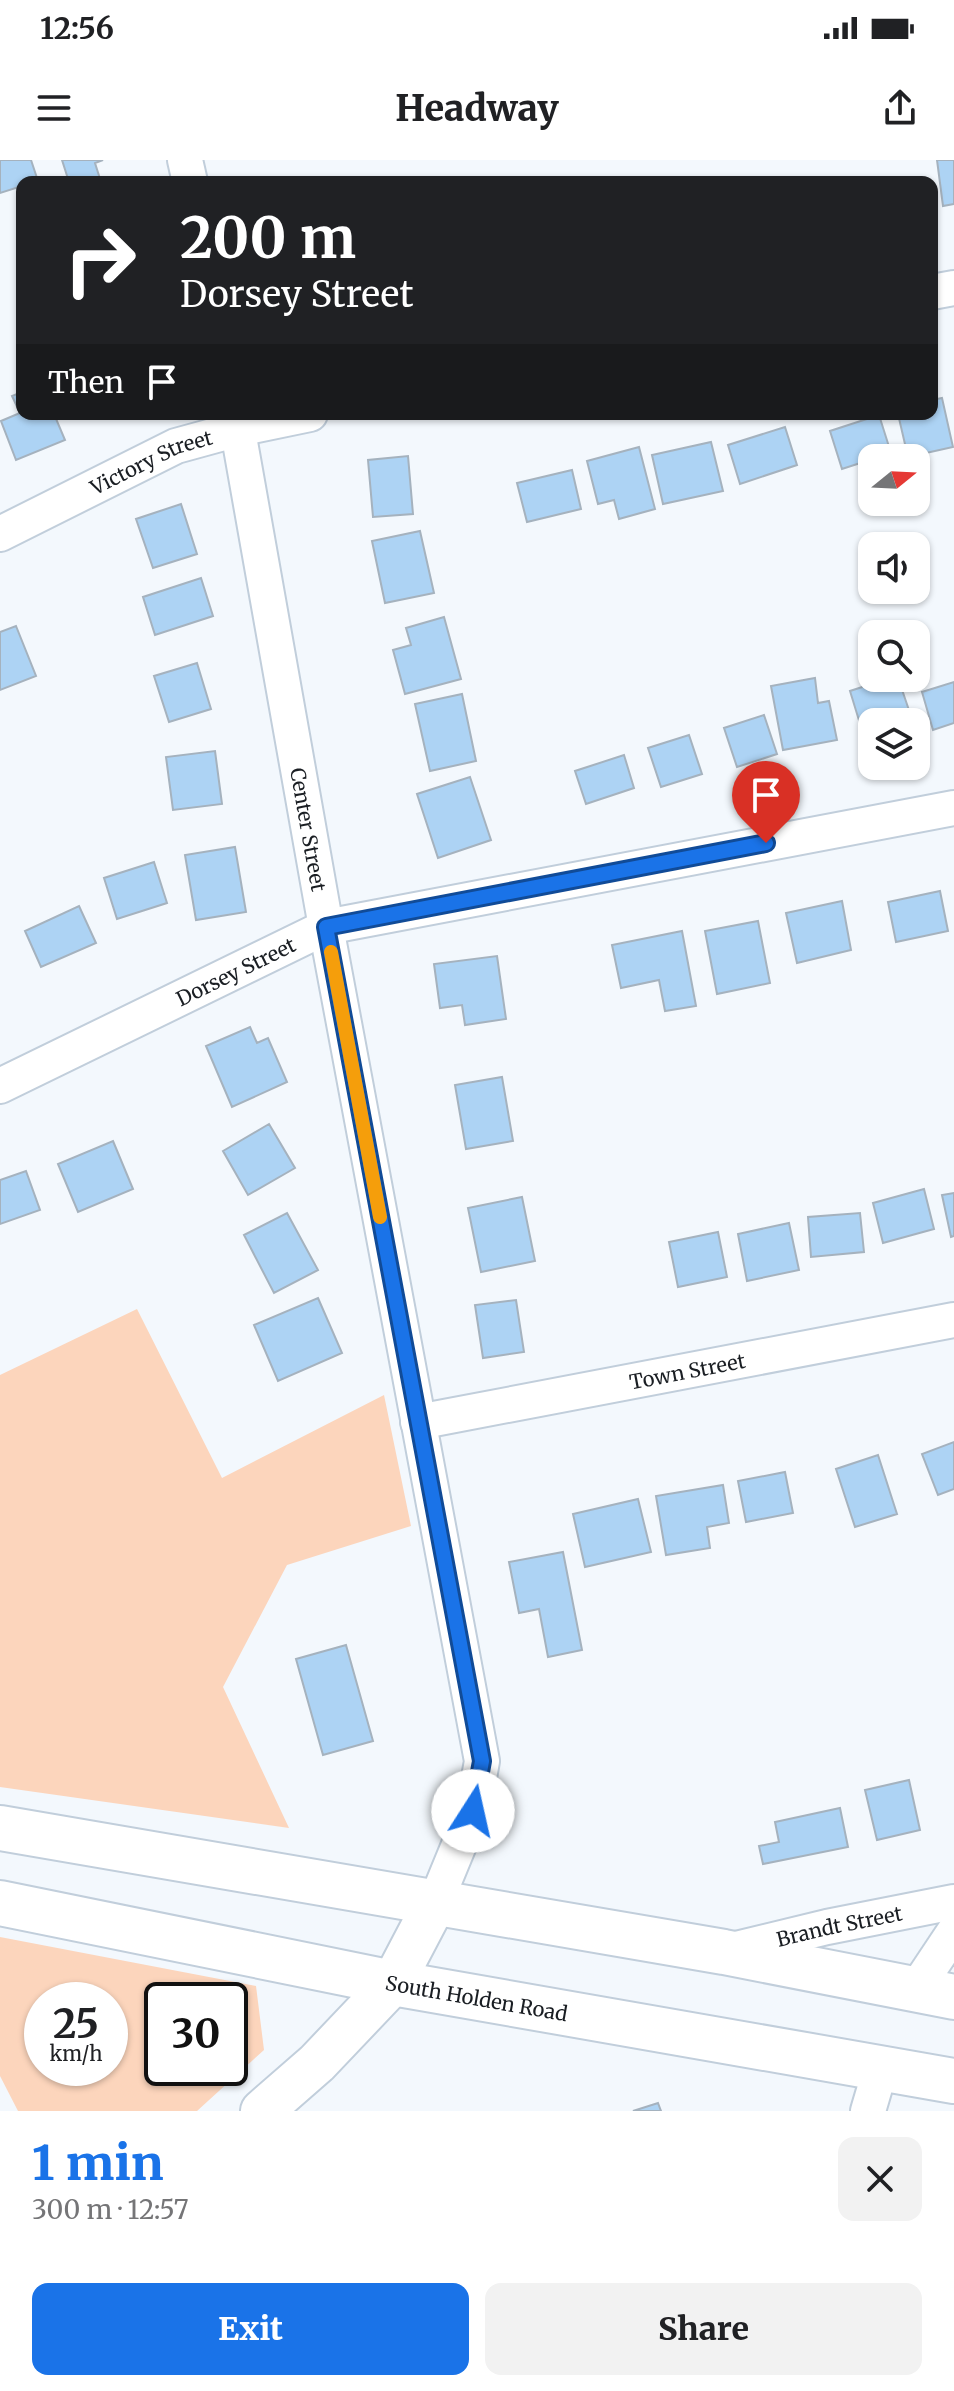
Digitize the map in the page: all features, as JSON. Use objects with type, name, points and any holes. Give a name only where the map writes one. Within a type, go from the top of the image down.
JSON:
[{"type":"main road","points":[[0,1828],[436,1901],[935,1993]]},
{"type":"main road","name":"South Holden Road","points":[[0,1903],[393,1983],[954,2081]]},
{"type":"street","name":"Victory Street","points":[[0,534],[176,446],[236,422]]},
{"type":"street","name":"Center Street","points":[[236,422],[326,927],[482,1761],[473,1811],[436,1901]]},
{"type":"street","name":"Dorsey Street","points":[[0,1086],[326,927],[954,808]]},
{"type":"street","name":"Town Street","points":[[418,1422],[954,1320]]},
{"type":"street","points":[[262,2111],[317,2063],[393,1983],[436,1901]]},
{"type":"street","name":"Brandt Street","points":[[724,1952],[827,1927],[954,1902]]},
{"type":"street","points":[[935,1993],[954,1932]]},
{"type":"street","points":[[868,2111],[881,2067]]},
{"type":"shaded area","points":[[137,1309],[222,1478],[384,1395],[411,1526],[287,1565],[223,1687],[289,1828],[0,1787],[0,1375]]},
{"type":"shaded area","points":[[0,1937],[235,1982],[144,1982],[144,2086],[224,2086],[197,2111],[18,2111],[0,2076]]},
{"type":"shaded area","points":[[248,1984],[256,1986],[264,2050],[248,2065]]},
{"type":"building","points":[[0,160],[31,160],[36,176],[16,176],[16,188],[0,193]]},
{"type":"building","points":[[62,160],[103,160],[95,163],[99,176],[67,176]]},
{"type":"building","points":[[937,160],[954,160],[954,204],[943,206]]},
{"type":"building","points":[[942,398],[953,447],[930,452],[930,444],[905,444],[899,420],[938,420],[938,399]]},
{"type":"building","points":[[16,415],[16,420],[57,420],[65,440],[16,460],[1,421]]},
{"type":"building","points":[[864,420],[881,420],[888,444],[858,444],[858,464],[842,469],[830,431]]},
{"type":"building","points":[[785,427],[797,465],[740,484],[728,445]]},
{"type":"building","points":[[711,442],[723,491],[663,504],[652,455]]},
{"type":"building","points":[[639,447],[655,509],[619,519],[614,500],[598,504],[587,461]]},
{"type":"building","points":[[408,456],[413,514],[373,517],[368,460]]},
{"type":"building","points":[[572,470],[581,509],[527,522],[517,483]]},
{"type":"building","points":[[181,504],[197,554],[153,568],[136,519]]},
{"type":"building","points":[[420,531],[434,593],[385,603],[372,541]]},
{"type":"building","points":[[201,578],[213,616],[155,635],[143,597]]},
{"type":"building","points":[[444,617],[461,679],[405,694],[393,650],[411,645],[406,628]]},
{"type":"building","points":[[16,626],[36,676],[0,690],[0,632]]},
{"type":"building","points":[[197,663],[211,709],[169,722],[154,676]]},
{"type":"building","points":[[815,678],[818,703],[829,701],[837,740],[783,750],[771,686]]},
{"type":"building","points":[[954,682],[954,723],[933,730],[930,708],[927,708],[922,692]]},
{"type":"building","points":[[858,688],[858,692],[903,692],[908,708],[858,708],[858,717],[850,691]]},
{"type":"building","points":[[462,694],[476,761],[430,771],[415,704]]},
{"type":"building","points":[[764,715],[777,754],[737,767],[724,728]]},
{"type":"building","points":[[689,735],[702,774],[661,787],[648,748]]},
{"type":"building","points":[[215,751],[222,804],[173,810],[166,757]]},
{"type":"building","points":[[624,755],[634,788],[586,804],[575,771]]},
{"type":"building","points":[[470,777],[491,840],[438,858],[417,794]]},
{"type":"building","points":[[235,847],[246,912],[196,920],[185,855]]},
{"type":"building","points":[[154,862],[167,903],[117,919],[104,878]]},
{"type":"building","points":[[940,891],[948,931],[896,942],[888,902]]},
{"type":"building","points":[[842,901],[851,950],[797,963],[786,913]]},
{"type":"building","points":[[79,906],[96,943],[41,967],[25,931]]},
{"type":"building","points":[[758,921],[770,983],[717,994],[705,931]]},
{"type":"building","points":[[682,931],[696,1006],[665,1011],[659,980],[621,988],[612,945]]},
{"type":"building","points":[[497,956],[506,1019],[465,1025],[462,1005],[440,1008],[434,964]]},
{"type":"building","points":[[250,1027],[257,1043],[268,1038],[287,1082],[232,1107],[206,1046]]},
{"type":"building","points":[[502,1077],[513,1141],[466,1149],[455,1085]]},
{"type":"building","points":[[269,1124],[295,1168],[248,1195],[223,1151]]},
{"type":"building","points":[[113,1141],[133,1189],[78,1212],[58,1164]]},
{"type":"building","points":[[26,1171],[40,1210],[0,1224],[0,1180]]},
{"type":"building","points":[[924,1189],[934,1229],[883,1243],[873,1203]]},
{"type":"building","points":[[954,1193],[954,1236],[951,1237],[942,1195]]},
{"type":"building","points":[[522,1197],[535,1261],[481,1272],[468,1208]]},
{"type":"building","points":[[287,1213],[318,1270],[274,1293],[244,1235]]},
{"type":"building","points":[[860,1213],[864,1252],[811,1257],[808,1217]]},
{"type":"building","points":[[789,1223],[799,1270],[747,1281],[738,1234]]},
{"type":"building","points":[[718,1232],[727,1277],[678,1287],[669,1242]]},
{"type":"building","points":[[318,1298],[342,1353],[278,1381],[254,1325]]},
{"type":"building","points":[[516,1300],[524,1352],[483,1358],[475,1305]]},
{"type":"building","points":[[954,1442],[954,1489],[938,1495],[922,1454]]},
{"type":"building","points":[[878,1455],[897,1514],[855,1527],[836,1469]]},
{"type":"building","points":[[785,1472],[793,1513],[746,1522],[738,1481]]},
{"type":"building","points":[[723,1485],[729,1523],[707,1527],[710,1548],[666,1555],[656,1496]]},
{"type":"building","points":[[638,1499],[651,1552],[585,1567],[573,1514]]},
{"type":"building","points":[[563,1552],[582,1650],[548,1657],[539,1609],[519,1613],[509,1562]]},
{"type":"building","points":[[346,1645],[373,1741],[323,1755],[296,1659]]},
{"type":"building","points":[[909,1780],[920,1830],[877,1840],[865,1790]]},
{"type":"building","points":[[840,1808],[848,1847],[763,1864],[759,1846],[779,1842],[775,1822]]},
{"type":"building","points":[[658,2103],[661,2111],[633,2111]]},
{"type":"slow traffic","points":[[331,952],[380,1217]]},
{"type":"route","points":[[473,1811],[482,1761],[326,927],[766,843]]}]
